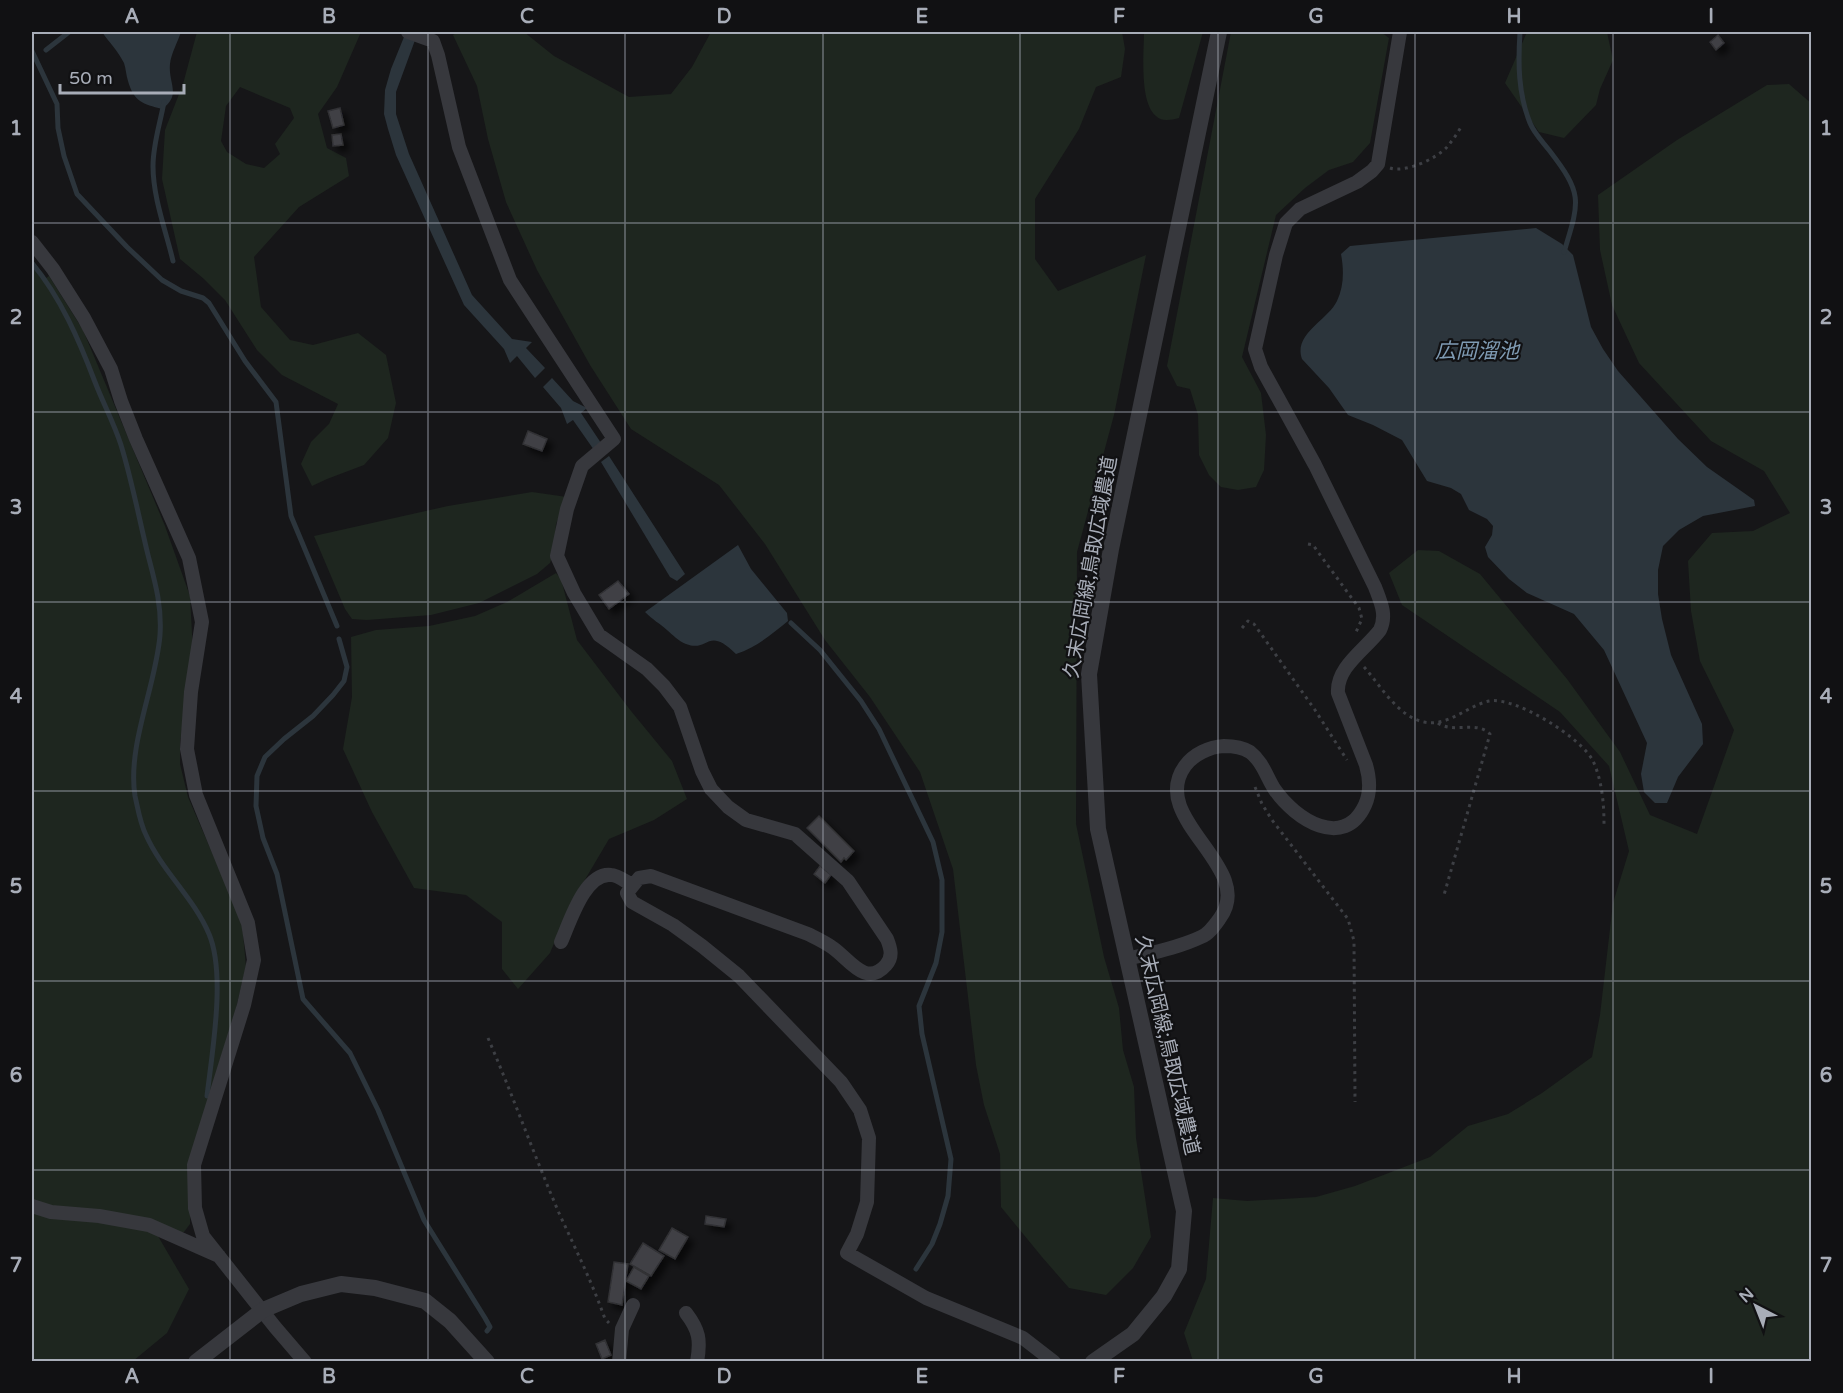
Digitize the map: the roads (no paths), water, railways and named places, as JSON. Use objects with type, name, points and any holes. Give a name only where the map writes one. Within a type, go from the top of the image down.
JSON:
[{"type":"street","points":[[408,32],[433,41],[459,147],[510,280],[614,439],[582,466],[567,509],[556,556],[574,593],[598,635],[647,669],[680,707],[702,771],[711,789],[728,807],[747,820],[795,834],[848,881],[887,939],[891,949],[890,960],[876,973],[860,972],[832,947],[808,934],[651,876],[639,878],[627,893],[632,902],[673,925],[739,976],[841,1082],[860,1110],[869,1138],[867,1202],[857,1234],[847,1253],[927,1298],[1023,1338],[1054,1362]]},
{"type":"street","name":"久末広岡線;鳥取広域農道","points":[[1094,1362],[1133,1334],[1164,1296],[1179,1269],[1184,1210],[1098,829],[1089,674],[1113,537],[1219,32]]},
{"type":"street","points":[[1127,959],[1203,937],[1223,914],[1229,893],[1228,886],[1179,802],[1178,778],[1188,762],[1208,749],[1218,746],[1245,749],[1255,758],[1275,791],[1287,804],[1301,816],[1325,828],[1343,828],[1353,823],[1360,815],[1368,798],[1369,779],[1366,765],[1338,693],[1340,677],[1380,630],[1384,614],[1382,606],[1320,475],[1261,367],[1255,349],[1276,255],[1286,223],[1300,209],[1365,177],[1378,164],[1400,32]]},
{"type":"street","points":[[32,242],[54,269],[111,369],[136,439],[189,558],[202,622],[191,692],[187,749],[196,795],[248,923],[254,960],[242,1013],[194,1165],[195,1208],[203,1236],[305,1362]]},
{"type":"street","points":[[561,942],[589,884],[602,875],[614,874],[632,885]]},
{"type":"street","points":[[32,1206],[51,1212],[99,1216],[149,1225],[220,1257]]},
{"type":"street","points":[[196,1362],[262,1310],[301,1294],[341,1284],[375,1288],[425,1302],[450,1321],[487,1362]]},
{"type":"street","points":[[619,1362],[622,1329],[633,1305]]},
{"type":"street","points":[[686,1313],[694,1323],[699,1335],[697,1362]]},
{"type":"water","points":[[102,32],[181,32],[170,64],[173,94],[168,104],[162,109],[136,98],[130,88],[124,63]]},
{"type":"water","points":[[406,32],[418,32],[396,92],[396,114],[409,154],[472,295],[512,339],[532,342],[526,348],[545,368],[535,378],[517,356],[510,363],[504,349],[464,305],[396,155],[384,114],[385,90]]},
{"type":"water","name":"広岡溜池","points":[[1536,228],[1562,244],[1573,255],[1591,327],[1618,371],[1678,439],[1707,467],[1754,500],[1755,506],[1703,516],[1679,530],[1663,546],[1658,570],[1658,594],[1662,619],[1671,655],[1702,724],[1703,744],[1678,777],[1667,803],[1655,803],[1644,792],[1641,774],[1647,743],[1604,650],[1574,614],[1527,593],[1509,579],[1488,557],[1485,547],[1492,535],[1493,526],[1487,519],[1469,510],[1461,494],[1451,488],[1427,481],[1402,440],[1348,415],[1329,388],[1302,359],[1302,342],[1337,301],[1343,278],[1341,254],[1350,246]]},
{"type":"water","points":[[552,378],[573,401],[587,408],[581,413],[601,443],[594,450],[573,420],[567,424],[561,408],[543,387]]},
{"type":"water","points":[[609,456],[685,574],[677,581],[670,577],[601,462]]},
{"type":"water","points":[[738,545],[751,569],[787,613],[788,621],[770,635],[751,648],[736,654],[719,641],[714,640],[694,646],[683,643],[645,612]]},
{"type":"waterway","points":[[46,50],[69,32]]},
{"type":"waterway","points":[[1520,32],[1520,78],[1526,112],[1534,130],[1560,165],[1573,188],[1575,208],[1564,252]]},
{"type":"waterway","points":[[32,51],[57,104],[58,128],[64,156],[77,194],[162,280],[181,291],[203,298],[209,303],[245,361],[276,402],[291,516],[337,626]]},
{"type":"waterway","points":[[164,102],[153,166],[157,202],[173,261]]},
{"type":"waterway","points":[[32,263],[52,290],[68,320],[118,437],[129,472],[159,604],[160,635],[135,756],[135,796],[146,835],[160,861],[203,921],[214,951],[217,970],[216,1014],[207,1096]]},
{"type":"waterway","points":[[791,623],[820,650],[861,701],[879,729],[933,842],[942,880],[942,932],[936,963],[919,1006],[922,1034],[951,1159],[948,1196],[940,1224],[932,1244],[916,1269]]},
{"type":"waterway","points":[[339,639],[347,667],[344,681],[313,716],[265,757],[257,776],[256,806],[263,838],[277,874],[303,999],[350,1053],[378,1110],[424,1220],[485,1318],[490,1327],[487,1331]]}]
